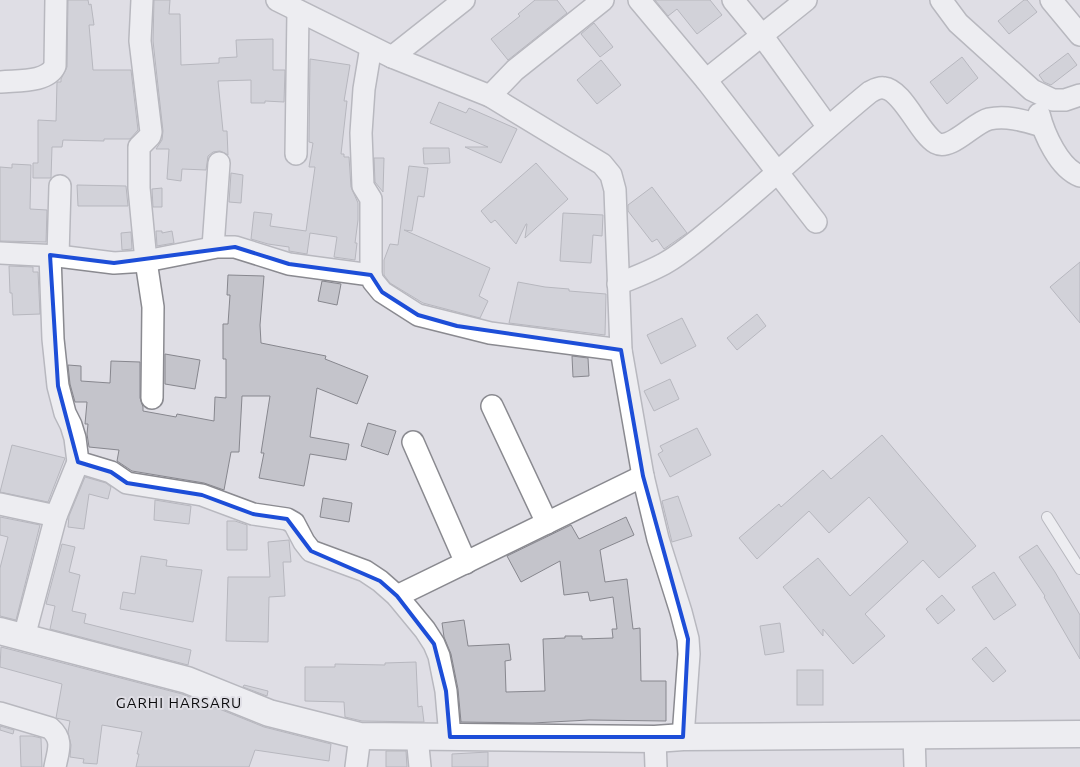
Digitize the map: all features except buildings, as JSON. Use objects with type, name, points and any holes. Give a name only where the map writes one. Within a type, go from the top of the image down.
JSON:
[{"type":"street","points":[[0,82],[41,77],[53,70],[55,66],[56,0]]},
{"type":"street","points":[[142,0],[140,41],[152,132],[139,147],[138,152],[139,188],[146,262],[153,307],[152,398]]},
{"type":"street","points":[[276,0],[392,57],[490,96],[602,164],[611,175],[615,190],[621,350],[643,476],[658,539],[688,639],[689,654],[684,737]]},
{"type":"street","points":[[392,57],[464,0]]},
{"type":"street","points":[[490,96],[514,70],[603,0]]},
{"type":"street","points":[[639,0],[706,80],[816,222]]},
{"type":"street","points":[[733,0],[761,34],[828,127]]},
{"type":"street","points":[[706,80],[761,34],[806,0]]},
{"type":"street","points":[[942,0],[958,23],[1032,90],[1053,100],[1065,100],[1080,95]]},
{"type":"street","points":[[1051,0],[1080,35]]},
{"type":"street","points":[[296,154],[298,11]]},
{"type":"street","points":[[371,47],[364,89],[362,186],[371,199],[371,274],[373,281],[382,292],[418,316],[490,333],[621,350]]},
{"type":"street","points":[[618,284],[668,262],[687,248],[777,174],[828,127],[870,92],[882,87],[892,91],[903,102],[927,134],[936,143],[942,145],[952,142],[978,124],[994,118],[1017,119],[1042,126]]},
{"type":"street","points":[[1032,90],[1042,126],[1055,152],[1073,173],[1080,176]]},
{"type":"street","points":[[213,248],[220,163]]},
{"type":"street","points":[[60,186],[54,256],[53,339],[58,386],[65,413],[75,438],[78,462],[12,634],[187,680],[269,713],[360,736],[655,738],[1080,734]]},
{"type":"street","points":[[0,253],[54,256],[114,264],[146,262],[213,248],[235,247],[289,264],[371,274]]},
{"type":"street","points":[[492,406],[547,523]]},
{"type":"street","points":[[413,442],[466,563]]},
{"type":"street","points":[[78,462],[111,472],[127,483],[202,495],[253,514],[287,519],[294,524],[310,551],[365,571],[398,596],[426,630],[439,656],[446,692],[450,737]]},
{"type":"street","points":[[398,596],[643,476]]},
{"type":"street","points":[[0,504],[56,516]]},
{"type":"street","points":[[0,713],[50,728],[58,737],[59,742],[55,767]]},
{"type":"street","points":[[914,735],[916,767]]},
{"type":"street","points":[[356,767],[360,736]]},
{"type":"street","points":[[417,736],[420,767]]},
{"type":"street","points":[[655,738],[656,767]]},
{"type":"lane","points":[[1047,517],[1080,569]]},
{"type":"highlighted area","points":[[235,247],[289,264],[371,275],[382,292],[418,315],[457,326],[621,350],[643,476],[688,639],[683,737],[450,737],[446,691],[434,644],[397,596],[380,581],[311,551],[287,519],[253,514],[202,495],[127,483],[111,472],[78,462],[58,386],[50,255],[114,263]]},
{"type":"district","name":"GARHI HARSARU","points":[[179,702]]}]
